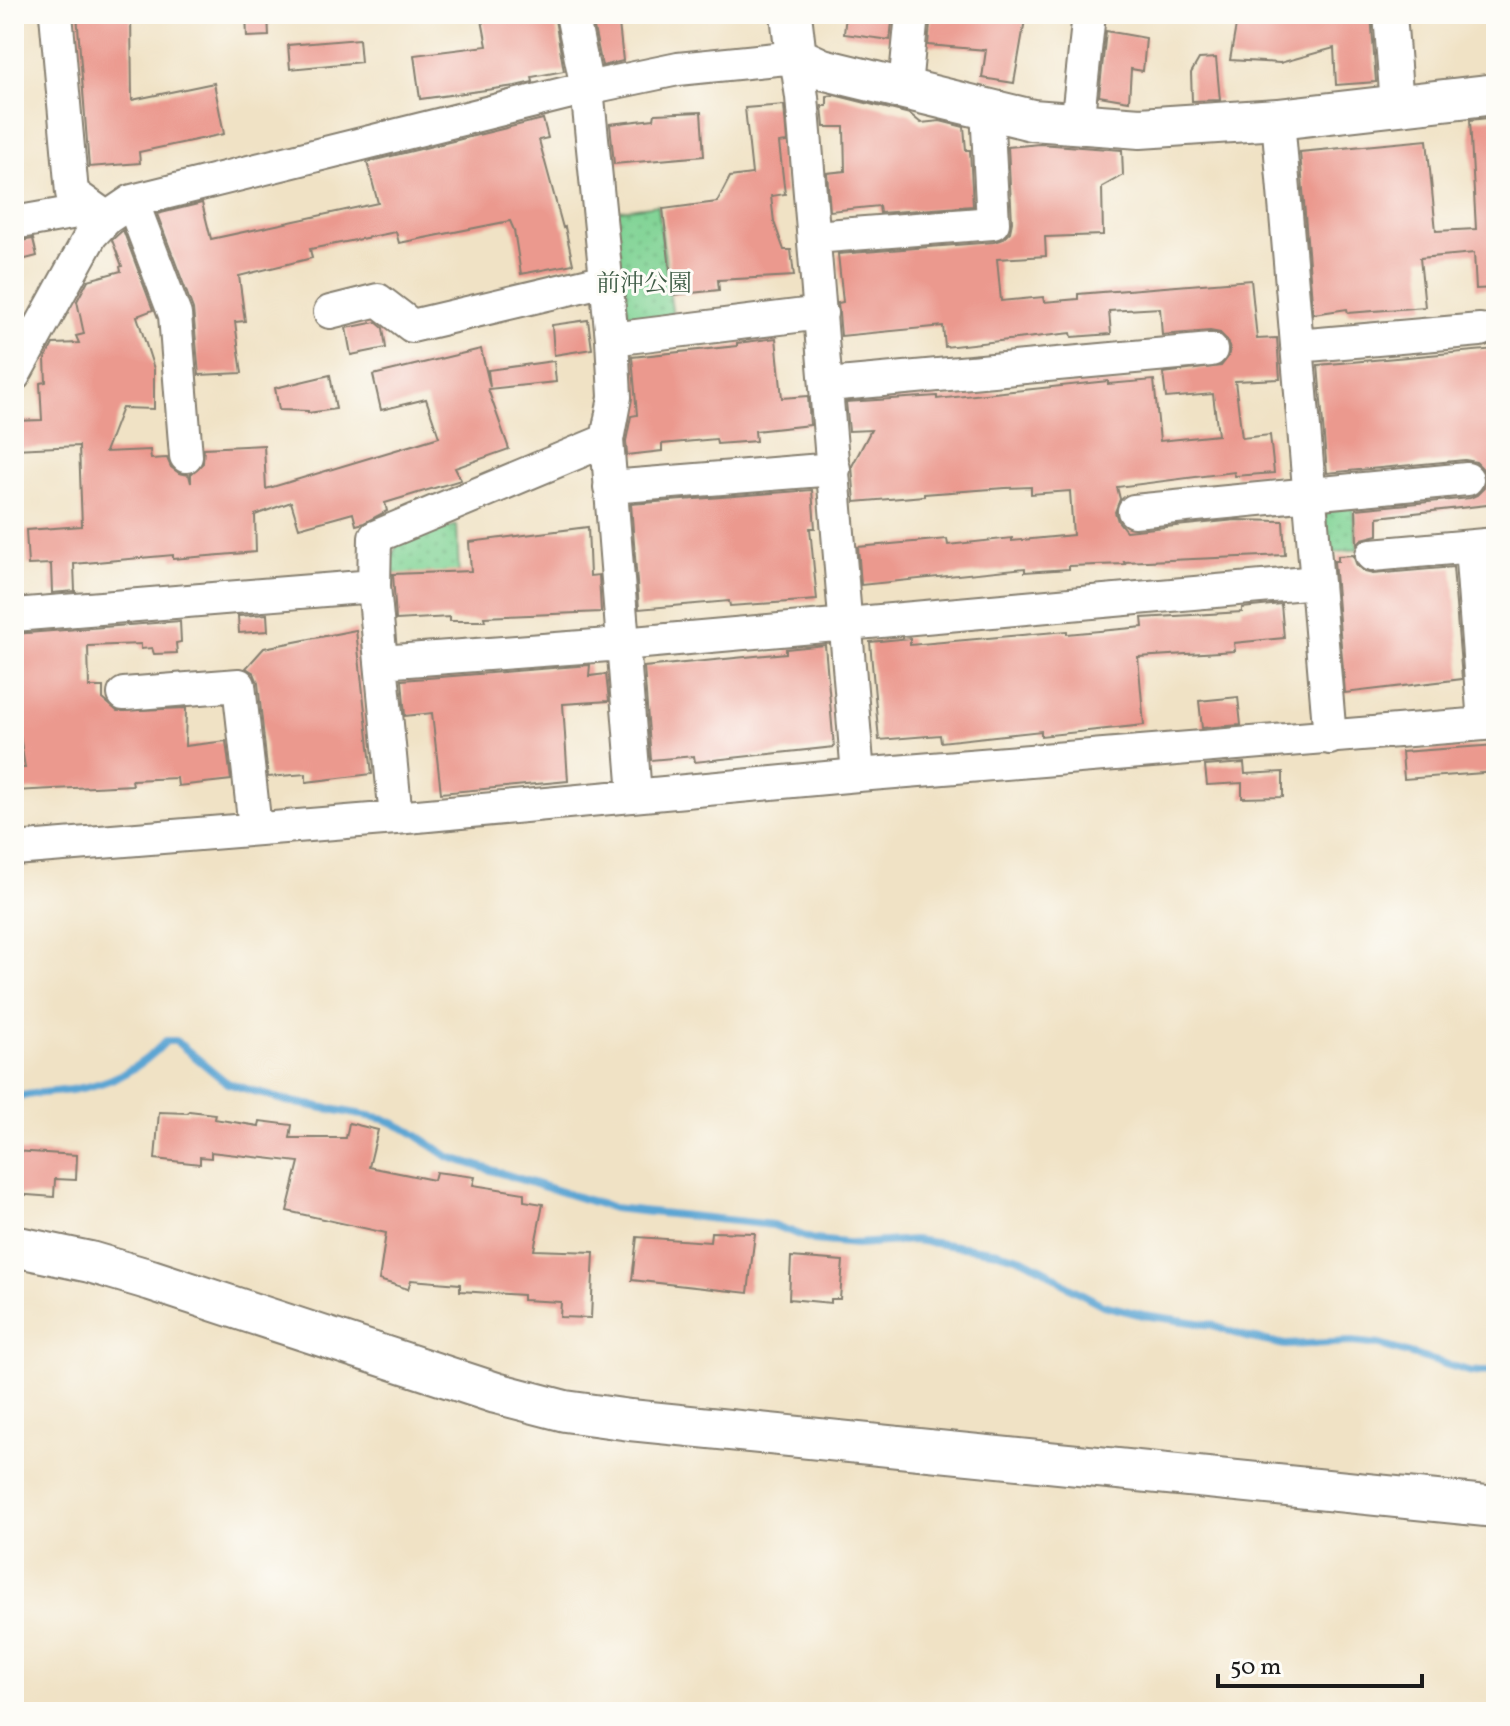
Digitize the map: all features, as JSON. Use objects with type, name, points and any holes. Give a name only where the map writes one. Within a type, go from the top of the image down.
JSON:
[{"type":"street","points":[[56,14],[72,193],[111,209],[175,315],[186,456]]},
{"type":"street","points":[[572,14],[587,88],[612,339],[615,397],[607,440],[635,795]]},
{"type":"street","points":[[791,14],[802,97],[828,385],[858,775]]},
{"type":"street","points":[[905,87],[912,14]]},
{"type":"street","points":[[1077,125],[1089,14]]},
{"type":"street","points":[[1390,14],[1397,105]]},
{"type":"street","points":[[14,223],[111,209],[587,88],[678,69],[796,57],[822,69],[1032,120],[1077,125],[1140,128],[1278,119],[1496,94]]},
{"type":"street","points":[[814,237],[993,223],[987,109]]},
{"type":"street","points":[[1278,119],[1330,738]]},
{"type":"street","points":[[14,375],[75,261],[111,209]]},
{"type":"street","points":[[330,312],[378,300],[412,326],[606,280]]},
{"type":"street","points":[[612,339],[821,313]]},
{"type":"street","points":[[1297,346],[1480,330]]},
{"type":"street","points":[[828,385],[1211,350]]},
{"type":"street","points":[[396,818],[374,586],[375,537],[607,440]]},
{"type":"street","points":[[610,487],[834,469]]},
{"type":"street","points":[[1134,511],[1467,479]]},
{"type":"street","points":[[14,849],[396,818],[858,775],[1490,724],[1484,546],[1372,555]]},
{"type":"street","points":[[381,662],[622,644],[1317,582]]},
{"type":"street","points":[[14,615],[374,586]]},
{"type":"street","points":[[124,694],[239,685],[255,828]]},
{"type":"street","points":[[14,1246],[105,1266],[402,1364],[565,1411],[1496,1507]]},
{"type":"green space","name":"前沖公園","points":[[658,205],[673,318],[648,322],[626,312],[620,291],[612,211]]},
{"type":"green space","points":[[1352,505],[1358,549],[1327,554],[1325,507]]},
{"type":"green space","points":[[457,525],[459,579],[389,587],[388,565],[398,543]]},
{"type":"building","points":[[77,14],[131,14],[132,100],[214,83],[224,134],[139,152],[140,163],[89,167]]},
{"type":"building","points":[[246,14],[268,14],[269,36],[247,37]]},
{"type":"building","points":[[516,14],[554,14],[564,71],[532,77],[533,82],[515,86],[420,99],[414,55],[487,46],[482,20]]},
{"type":"building","points":[[591,14],[618,14],[623,61],[602,66]]},
{"type":"building","points":[[846,14],[893,14],[890,40],[844,34]]},
{"type":"building","points":[[931,14],[1026,14],[1014,83],[982,78],[986,50],[928,45]]},
{"type":"building","points":[[1238,14],[1371,14],[1376,82],[1336,85],[1334,48],[1280,63],[1230,60]]},
{"type":"building","points":[[1106,31],[1146,38],[1143,71],[1131,69],[1129,101],[1099,96]]},
{"type":"building","points":[[359,39],[361,62],[290,69],[288,45]]},
{"type":"building","points":[[1216,58],[1220,100],[1192,101],[1191,73],[1199,59]]},
{"type":"building","points":[[834,95],[910,114],[921,123],[940,121],[964,127],[966,150],[970,150],[973,206],[880,213],[879,206],[830,211],[827,173],[845,171],[844,127],[824,127],[822,106],[827,106],[827,96]]},
{"type":"building","points":[[784,105],[787,142],[779,143],[785,194],[771,196],[774,222],[784,250],[791,250],[794,276],[718,280],[719,290],[673,295],[663,209],[717,202],[730,177],[752,174],[745,108]]},
{"type":"building","points":[[701,112],[704,156],[614,164],[610,124],[654,119],[655,114]]},
{"type":"building","points":[[1496,117],[1496,288],[1476,289],[1474,253],[1420,258],[1425,307],[1348,313],[1347,309],[1313,314],[1300,152],[1427,140],[1436,231],[1476,229],[1470,120]]},
{"type":"building","points":[[543,119],[548,138],[539,140],[573,264],[521,274],[510,221],[399,243],[396,232],[310,249],[312,258],[239,276],[245,321],[235,322],[242,373],[199,375],[193,309],[157,214],[202,203],[211,239],[378,203],[367,162]]},
{"type":"building","points":[[1040,144],[1122,150],[1123,175],[1102,187],[1103,235],[1045,237],[1046,256],[997,259],[1001,301],[1043,297],[1044,302],[1078,299],[1078,294],[1251,280],[1257,339],[1277,338],[1280,379],[1235,381],[1242,438],[1270,435],[1274,473],[1235,476],[1234,472],[1117,487],[1120,499],[1115,512],[1118,521],[1126,531],[1236,520],[1283,521],[1285,555],[1124,562],[1025,572],[1025,568],[861,585],[858,547],[947,539],[948,545],[1073,535],[1070,491],[1031,494],[1031,487],[1005,488],[855,502],[852,466],[871,430],[849,431],[846,402],[937,396],[937,399],[1108,381],[1108,384],[1154,380],[1160,441],[1218,435],[1213,394],[1166,398],[1163,373],[1221,366],[1230,349],[1227,340],[1220,333],[1210,331],[1162,335],[1160,308],[1109,311],[1111,334],[1072,337],[1071,333],[945,347],[943,326],[841,336],[838,303],[843,302],[838,254],[1003,239],[1010,232],[1012,222],[1008,147]]},
{"type":"building","points":[[123,230],[153,310],[137,316],[154,369],[154,409],[122,408],[105,452],[150,450],[151,459],[167,458],[171,467],[189,475],[191,483],[191,474],[203,463],[204,448],[264,445],[266,489],[439,437],[426,399],[381,410],[373,375],[481,349],[490,387],[488,370],[554,361],[556,382],[488,389],[509,449],[455,468],[461,480],[385,503],[387,511],[364,523],[356,525],[353,513],[299,528],[291,502],[255,515],[256,552],[173,559],[173,555],[74,564],[75,591],[52,593],[51,564],[28,565],[26,530],[82,526],[79,446],[14,449],[14,421],[42,420],[40,383],[46,382],[45,359],[53,344],[79,343],[76,336],[84,334],[77,301],[88,280],[121,271],[112,240]]},
{"type":"building","points":[[33,239],[37,256],[14,262],[14,242]]},
{"type":"building","points":[[588,320],[592,349],[554,355],[552,325]]},
{"type":"building","points":[[376,322],[383,328],[386,348],[351,355],[346,328]]},
{"type":"building","points":[[776,338],[782,398],[808,396],[810,425],[755,431],[756,441],[717,444],[716,439],[662,444],[662,451],[627,455],[626,441],[631,416],[637,415],[632,357],[737,346],[737,343]]},
{"type":"building","points":[[1496,349],[1496,504],[1378,517],[1378,535],[1362,539],[1357,544],[1356,509],[1470,498],[1484,488],[1486,476],[1476,462],[1465,460],[1327,473],[1318,365]]},
{"type":"building","points":[[330,375],[336,409],[308,413],[279,410],[275,388]]},
{"type":"building","points":[[812,490],[815,528],[810,528],[817,600],[730,606],[729,601],[639,609],[631,504]]},
{"type":"building","points":[[588,527],[590,576],[599,575],[601,612],[484,617],[485,621],[450,621],[450,617],[396,620],[393,574],[471,571],[469,542]]},
{"type":"building","points":[[1353,555],[1357,566],[1373,574],[1453,567],[1462,679],[1345,693],[1334,561],[1338,561],[1338,556]]},
{"type":"building","points":[[1281,604],[1284,638],[1234,643],[1235,651],[1138,657],[1144,725],[1041,736],[1041,731],[941,742],[940,735],[879,740],[870,642],[910,638],[910,645],[1143,627],[1142,618],[1242,612],[1242,608]]},
{"type":"building","points":[[267,614],[268,631],[239,633],[238,616]]},
{"type":"building","points":[[180,621],[181,642],[176,643],[177,653],[154,654],[152,648],[141,649],[141,644],[88,646],[89,687],[103,687],[103,699],[117,711],[186,708],[185,746],[226,741],[231,780],[178,786],[177,778],[132,780],[133,785],[14,791],[14,768],[25,768],[15,702],[21,669],[14,670],[14,634]]},
{"type":"building","points":[[356,630],[372,774],[306,782],[306,774],[268,777],[258,683],[254,673],[246,668],[264,648]]},
{"type":"building","points":[[825,645],[834,747],[695,762],[694,756],[651,760],[644,667],[786,653],[786,649]]},
{"type":"building","points":[[590,665],[589,676],[606,674],[609,701],[563,704],[568,781],[441,793],[432,713],[405,716],[402,680]]},
{"type":"building","points":[[1238,697],[1241,725],[1202,728],[1199,701]]},
{"type":"building","points":[[1496,745],[1496,772],[1404,779],[1402,752]]},
{"type":"building","points":[[1244,763],[1245,774],[1283,772],[1283,797],[1242,798],[1242,783],[1207,785],[1205,766]]},
{"type":"building","points":[[159,1112],[215,1114],[214,1119],[259,1126],[260,1121],[292,1125],[290,1138],[346,1138],[349,1123],[378,1130],[369,1167],[434,1180],[436,1172],[475,1177],[473,1185],[524,1193],[524,1201],[543,1204],[534,1250],[594,1252],[591,1318],[560,1317],[561,1302],[523,1300],[523,1295],[460,1291],[460,1284],[411,1280],[408,1289],[379,1280],[386,1233],[287,1211],[299,1162],[211,1152],[211,1158],[200,1157],[200,1164],[155,1159]]},
{"type":"building","points":[[14,1151],[77,1155],[76,1180],[55,1179],[54,1197],[14,1194]]},
{"type":"building","points":[[711,1232],[755,1233],[748,1293],[632,1280],[637,1237],[710,1242]]},
{"type":"building","points":[[791,1257],[843,1261],[840,1299],[831,1299],[831,1303],[789,1299]]},
{"type":"waterway","points":[[14,1098],[99,1084],[146,1060],[166,1041],[176,1041],[227,1083],[286,1101],[385,1119],[410,1131],[449,1157],[613,1208],[773,1225],[814,1240],[856,1244],[914,1240],[998,1252],[1023,1259],[1045,1270],[1103,1305],[1143,1315],[1212,1325],[1246,1337],[1285,1345],[1352,1342],[1380,1345],[1472,1372],[1496,1371]]}]
